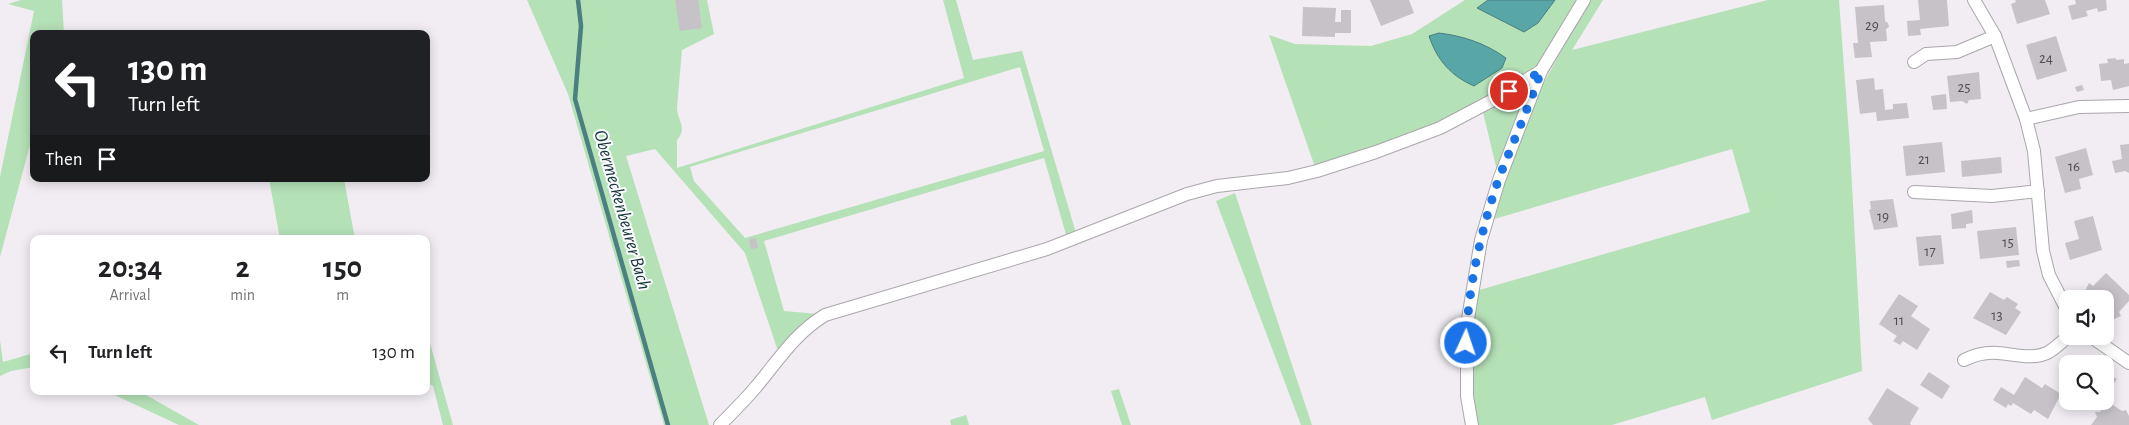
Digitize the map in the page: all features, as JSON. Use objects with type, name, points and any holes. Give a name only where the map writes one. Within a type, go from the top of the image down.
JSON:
[{"type":"street","points":[[1472,425],[1467,388],[1467,325],[1481,240],[1499,180],[1541,71],[1584,0]]},
{"type":"street","points":[[1974,0],[1995,36],[2026,119],[2034,151],[2043,251],[2049,275],[2059,294]]},
{"type":"street","points":[[1914,62],[1926,54],[1957,52],[1995,36]]},
{"type":"street","points":[[720,425],[755,388],[792,341],[808,326],[825,315],[1047,249],[1186,194],[1217,186],[1288,178],[1317,171],[1376,152],[1440,128],[1487,104],[1541,71]]},
{"type":"street","points":[[2026,119],[2079,107],[2129,106]]},
{"type":"street","points":[[1914,192],[1992,196],[2038,192]]},
{"type":"street","points":[[1964,360],[1972,356],[1996,352],[2027,357],[2040,355],[2048,352],[2059,344]]},
{"type":"street","points":[[2103,345],[2129,363]]},
{"type":"green space","points":[[21,0],[62,0],[64,30],[30,30],[34,11],[8,4]]},
{"type":"green space","points":[[527,0],[707,0],[714,34],[682,50],[677,112],[682,132],[677,140],[677,168],[964,78],[943,0],[956,0],[973,60],[1022,51],[1076,233],[1067,238],[1044,158],[764,241],[784,311],[818,314],[778,351],[745,253],[655,149],[626,156],[709,425],[664,425],[568,94]],"holes":[[[1020,67],[1044,151],[745,238],[694,181],[690,167]]]},
{"type":"green space","points":[[1465,0],[1579,0],[1534,70],[1495,93],[1424,130],[1315,167],[1269,35],[1295,44],[1371,46],[1412,34]]},
{"type":"green space","points":[[1589,0],[1603,0],[1572,50],[1768,0],[1839,0],[1850,148],[1862,371],[1712,420],[1705,397],[1612,425],[1477,425],[1471,384],[1470,355],[1476,291],[1750,212],[1732,149],[1491,220],[1516,144],[1542,86]]},
{"type":"green space","points":[[30,31],[30,145],[0,257],[0,177]]},
{"type":"green space","points":[[1522,89],[1531,94],[1497,171],[1483,112]]},
{"type":"green space","points":[[270,182],[345,182],[354,235],[279,235]]},
{"type":"green space","points":[[1235,193],[1312,425],[1301,425],[1216,201]]},
{"type":"green space","points":[[0,340],[3,362],[30,354],[30,368],[11,371],[0,376]]},
{"type":"green space","points":[[430,343],[453,425],[443,425],[433,386],[430,385]]},
{"type":"green space","points":[[1119,389],[1131,425],[1122,425],[1111,391]]},
{"type":"green space","points":[[115,395],[146,395],[199,425],[179,425]]},
{"type":"green space","points":[[966,415],[969,425],[951,425],[950,420]]},
{"type":"water","points":[[1488,0],[1555,0],[1538,23],[1524,32],[1477,8]]},
{"type":"water","points":[[1439,33],[1465,38],[1490,48],[1506,58],[1502,68],[1474,86],[1466,82],[1452,72],[1436,53],[1429,36]]},
{"type":"building","points":[[675,0],[698,0],[702,28],[680,31]]},
{"type":"building","points":[[1370,0],[1409,0],[1414,13],[1381,26]]},
{"type":"building","points":[[1918,0],[1947,0],[1949,26],[1920,29],[1921,35],[1908,36],[1907,21],[1920,20]]},
{"type":"building","points":[[2015,0],[2045,0],[2050,14],[2017,24],[2011,4],[2016,2]]},
{"type":"building","points":[[2075,0],[2106,0],[2107,10],[2098,12],[2097,8],[2086,11],[2088,16],[2072,20],[2068,6],[2076,4]]},
{"type":"building","points":[[1884,5],[1885,21],[1889,27],[1886,29],[1887,41],[1870,42],[1872,57],[1855,58],[1853,43],[1858,43],[1855,7]]},
{"type":"building","points":[[1303,7],[1336,8],[1335,22],[1341,22],[1341,10],[1351,10],[1351,33],[1335,33],[1335,37],[1302,36]]},
{"type":"building","points":[[2056,36],[2067,71],[2037,80],[2026,45]]},
{"type":"building","points":[[2116,58],[2116,60],[2124,59],[2124,64],[2129,63],[2129,86],[2113,90],[2111,80],[2101,81],[2099,64],[2108,63],[2107,59]]},
{"type":"building","points":[[1979,72],[1981,99],[1969,100],[1967,104],[1962,101],[1950,102],[1947,76]]},
{"type":"building","points":[[1874,78],[1875,90],[1883,89],[1885,110],[1893,109],[1893,104],[1907,103],[1909,118],[1877,121],[1876,112],[1860,114],[1856,80]]},
{"type":"building","points":[[2082,85],[2084,90],[2077,92],[2075,87]]},
{"type":"building","points":[[1946,94],[1947,109],[1933,110],[1931,96]]},
{"type":"building","points":[[1942,142],[1945,172],[1906,176],[1903,146]]},
{"type":"building","points":[[2129,144],[2129,173],[2125,171],[2115,173],[2112,161],[2122,159],[2120,145]]},
{"type":"building","points":[[2086,148],[2093,175],[2079,179],[2081,189],[2065,193],[2055,157]]},
{"type":"building","points":[[2001,157],[2002,173],[1962,177],[1961,161]]},
{"type":"building","points":[[1893,199],[1898,227],[1874,230],[1869,210],[1871,209],[1870,201]]},
{"type":"building","points":[[1972,210],[1973,223],[1966,224],[1966,228],[1952,229],[1951,214]]},
{"type":"building","points":[[2093,216],[2102,250],[2070,260],[2065,243],[2079,239],[2074,221]]},
{"type":"building","points":[[2016,227],[2019,255],[1980,259],[1977,231]]},
{"type":"building","points":[[1941,235],[1944,264],[1919,266],[1916,237]]},
{"type":"building","points":[[756,238],[758,248],[751,249],[749,239]]},
{"type":"building","points":[[2019,260],[2020,266],[2007,268],[2006,261]]},
{"type":"building","points":[[2106,273],[2129,295],[2129,301],[2119,312],[2121,316],[2114,319],[2114,290],[2086,290],[2089,283],[2093,286]]},
{"type":"building","points":[[1990,292],[2004,300],[2007,297],[2018,304],[2015,308],[2021,312],[2006,335],[1973,318]]},
{"type":"building","points":[[1899,294],[1918,306],[1911,316],[1930,329],[1917,350],[1903,341],[1900,345],[1893,341],[1897,336],[1879,324]]},
{"type":"building","points":[[1929,372],[1950,386],[1942,399],[1920,385]]},
{"type":"building","points":[[2025,377],[2042,388],[2045,384],[2059,393],[2059,398],[2048,419],[2034,410],[2031,414],[2013,403],[2011,406],[2008,404],[2006,408],[1993,400],[2001,387],[2014,395]]},
{"type":"building","points":[[1887,388],[1919,408],[1910,423],[1911,425],[1873,425],[1868,419]]},
{"type":"building","points":[[2114,406],[2122,411],[2126,410],[2129,416],[2129,425],[2091,425],[2097,417],[2095,412],[2100,412],[2101,410],[2114,410]]},
{"type":"waterway","name":"Obermeckenbeurer Bach","points":[[578,0],[581,26],[575,99],[668,425]]},
{"type":"route","points":[[1466,343],[1473,282],[1481,240],[1499,180],[1541,71],[1509,91]]}]
